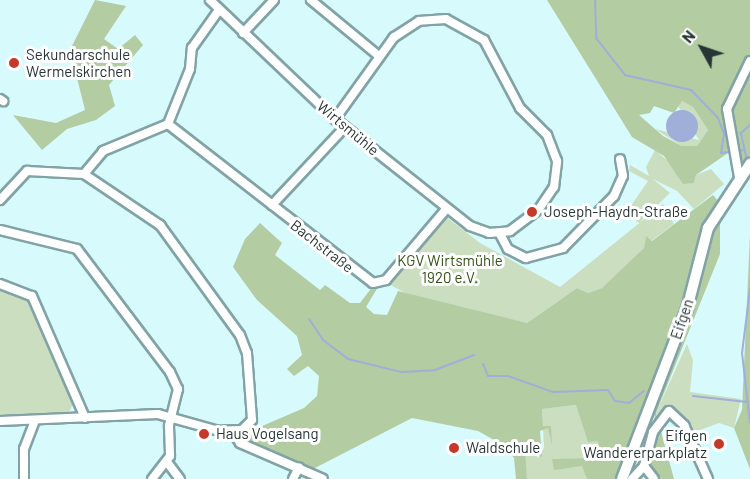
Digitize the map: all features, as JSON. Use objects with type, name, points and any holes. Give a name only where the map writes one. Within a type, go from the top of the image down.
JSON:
[{"type":"main road","name":"Eifgen","points":[[622,479],[687,309],[708,228],[750,164]]},
{"type":"street","name":"Wirtsmühle","points":[[210,0],[345,127],[475,229],[500,234]]},
{"type":"street","points":[[243,33],[274,0]]},
{"type":"street","points":[[311,0],[379,56]]},
{"type":"street","points":[[84,174],[103,151],[168,124],[190,69],[192,48],[219,10]]},
{"type":"street","points":[[335,118],[379,56],[402,30],[433,19],[475,31],[487,45],[515,101],[547,135],[557,160],[554,186],[544,204],[500,234],[508,249],[526,258],[557,252],[614,196],[623,176],[620,159]]},
{"type":"street","points":[[741,176],[727,109],[750,61]]},
{"type":"street","points":[[168,124],[272,205],[345,127]]},
{"type":"street","points":[[0,200],[27,171],[84,174],[168,233],[235,325],[247,353],[252,420],[246,428],[232,431],[171,417],[0,421]]},
{"type":"street","name":"Bachstraße","points":[[272,205],[364,278],[378,283],[447,208]]},
{"type":"street","points":[[0,230],[67,245],[83,254],[174,378],[178,389],[171,417],[167,462],[152,479]]},
{"type":"street","points":[[0,284],[32,296],[85,418]]},
{"type":"street","points":[[632,479],[644,466],[653,432],[672,411],[684,425],[708,479]]},
{"type":"street","points":[[24,479],[24,449],[35,420]]},
{"type":"street","points":[[232,431],[240,443],[323,479]]},
{"type":"street","points":[[167,462],[180,479]]},
{"type":"street","points":[[644,466],[654,479]]},
{"type":"street","points":[[292,479],[299,467]]},
{"type":"green space","points":[[95,0],[126,6],[104,39],[118,49],[135,35],[143,45],[109,85],[115,106],[96,120],[67,129],[42,150],[13,115],[56,123],[85,110],[70,50]]},
{"type":"green space","points":[[547,0],[750,0],[750,157],[740,166],[731,151],[696,175],[694,183],[683,184],[664,156],[632,137]],"holes":[[[682,101],[693,107],[708,130],[697,146],[682,146],[663,136],[639,115],[650,113],[654,106],[674,113]]]},
{"type":"green space","points":[[682,101],[693,107],[708,130],[697,146],[682,146],[655,129],[699,140],[678,106]]},
{"type":"green space","points":[[655,150],[694,183],[696,175],[711,169],[724,184],[694,209],[677,191],[653,179],[670,193],[639,223],[626,213],[648,181],[629,171],[630,165],[649,176],[646,167]]},
{"type":"green space","points":[[713,195],[726,210],[720,224],[720,254],[656,413],[674,479],[646,479],[655,415],[615,479],[587,479],[582,466],[554,470],[552,459],[599,458],[598,441],[588,442],[576,405],[542,409],[543,426],[551,426],[552,445],[548,428],[540,431],[542,457],[525,449],[527,479],[516,479],[514,458],[505,446],[478,431],[412,418],[313,469],[239,436],[304,408],[317,396],[319,376],[308,366],[294,376],[287,369],[302,355],[297,336],[257,300],[233,267],[245,239],[260,223],[282,243],[275,255],[320,290],[325,285],[350,303],[360,303],[373,286],[378,287],[366,307],[374,314],[387,315],[398,291],[527,323],[577,288],[588,293],[602,288],[644,248],[646,236],[652,241]]},
{"type":"green space","name":"KGV Wirtsmühle 1920 e.V.","points":[[663,204],[674,224],[651,241],[646,237],[644,248],[602,288],[588,293],[577,288],[527,323],[414,298],[387,283],[445,216],[480,243],[560,287]]},
{"type":"green space","points":[[750,235],[750,469],[734,428],[742,410]]},
{"type":"green space","points":[[0,288],[19,291],[30,301],[75,400],[69,412],[0,415]]},
{"type":"green space","points":[[687,344],[693,360],[690,392],[741,399],[734,428],[719,423],[692,433],[686,422],[662,421],[656,413]]},
{"type":"green space","points":[[576,405],[598,441],[599,459],[584,467],[587,479],[527,479],[524,449],[530,447],[538,458],[544,448],[542,409]]},
{"type":"water","points":[[682,110],[694,114],[698,126],[694,138],[682,142],[670,138],[666,126],[670,114]]},
{"type":"waterway","points":[[595,0],[596,38],[625,75],[691,90],[718,118],[724,134],[721,153],[745,150]]},
{"type":"waterway","points":[[747,160],[741,133],[750,125]]},
{"type":"waterway","points":[[750,289],[742,353],[750,423]]},
{"type":"waterway","points":[[309,319],[323,340],[348,359],[401,372],[435,370],[474,355]]},
{"type":"waterway","points":[[483,364],[488,376],[508,376],[553,392],[608,390],[615,401],[629,403],[644,391]]},
{"type":"waterway","points":[[693,396],[747,402]]},
{"type":"place","name":"Sekundarschule Wermelskirchen","points":[[14,63]]},
{"type":"place","name":"Joseph-Haydn-Straße","points":[[532,212]]},
{"type":"place","name":"Haus Vogelsang","points":[[204,434]]},
{"type":"place","name":"Eifgen Wandererparkplatz","points":[[719,444]]},
{"type":"place","name":"Waldschule","points":[[454,448]]}]
